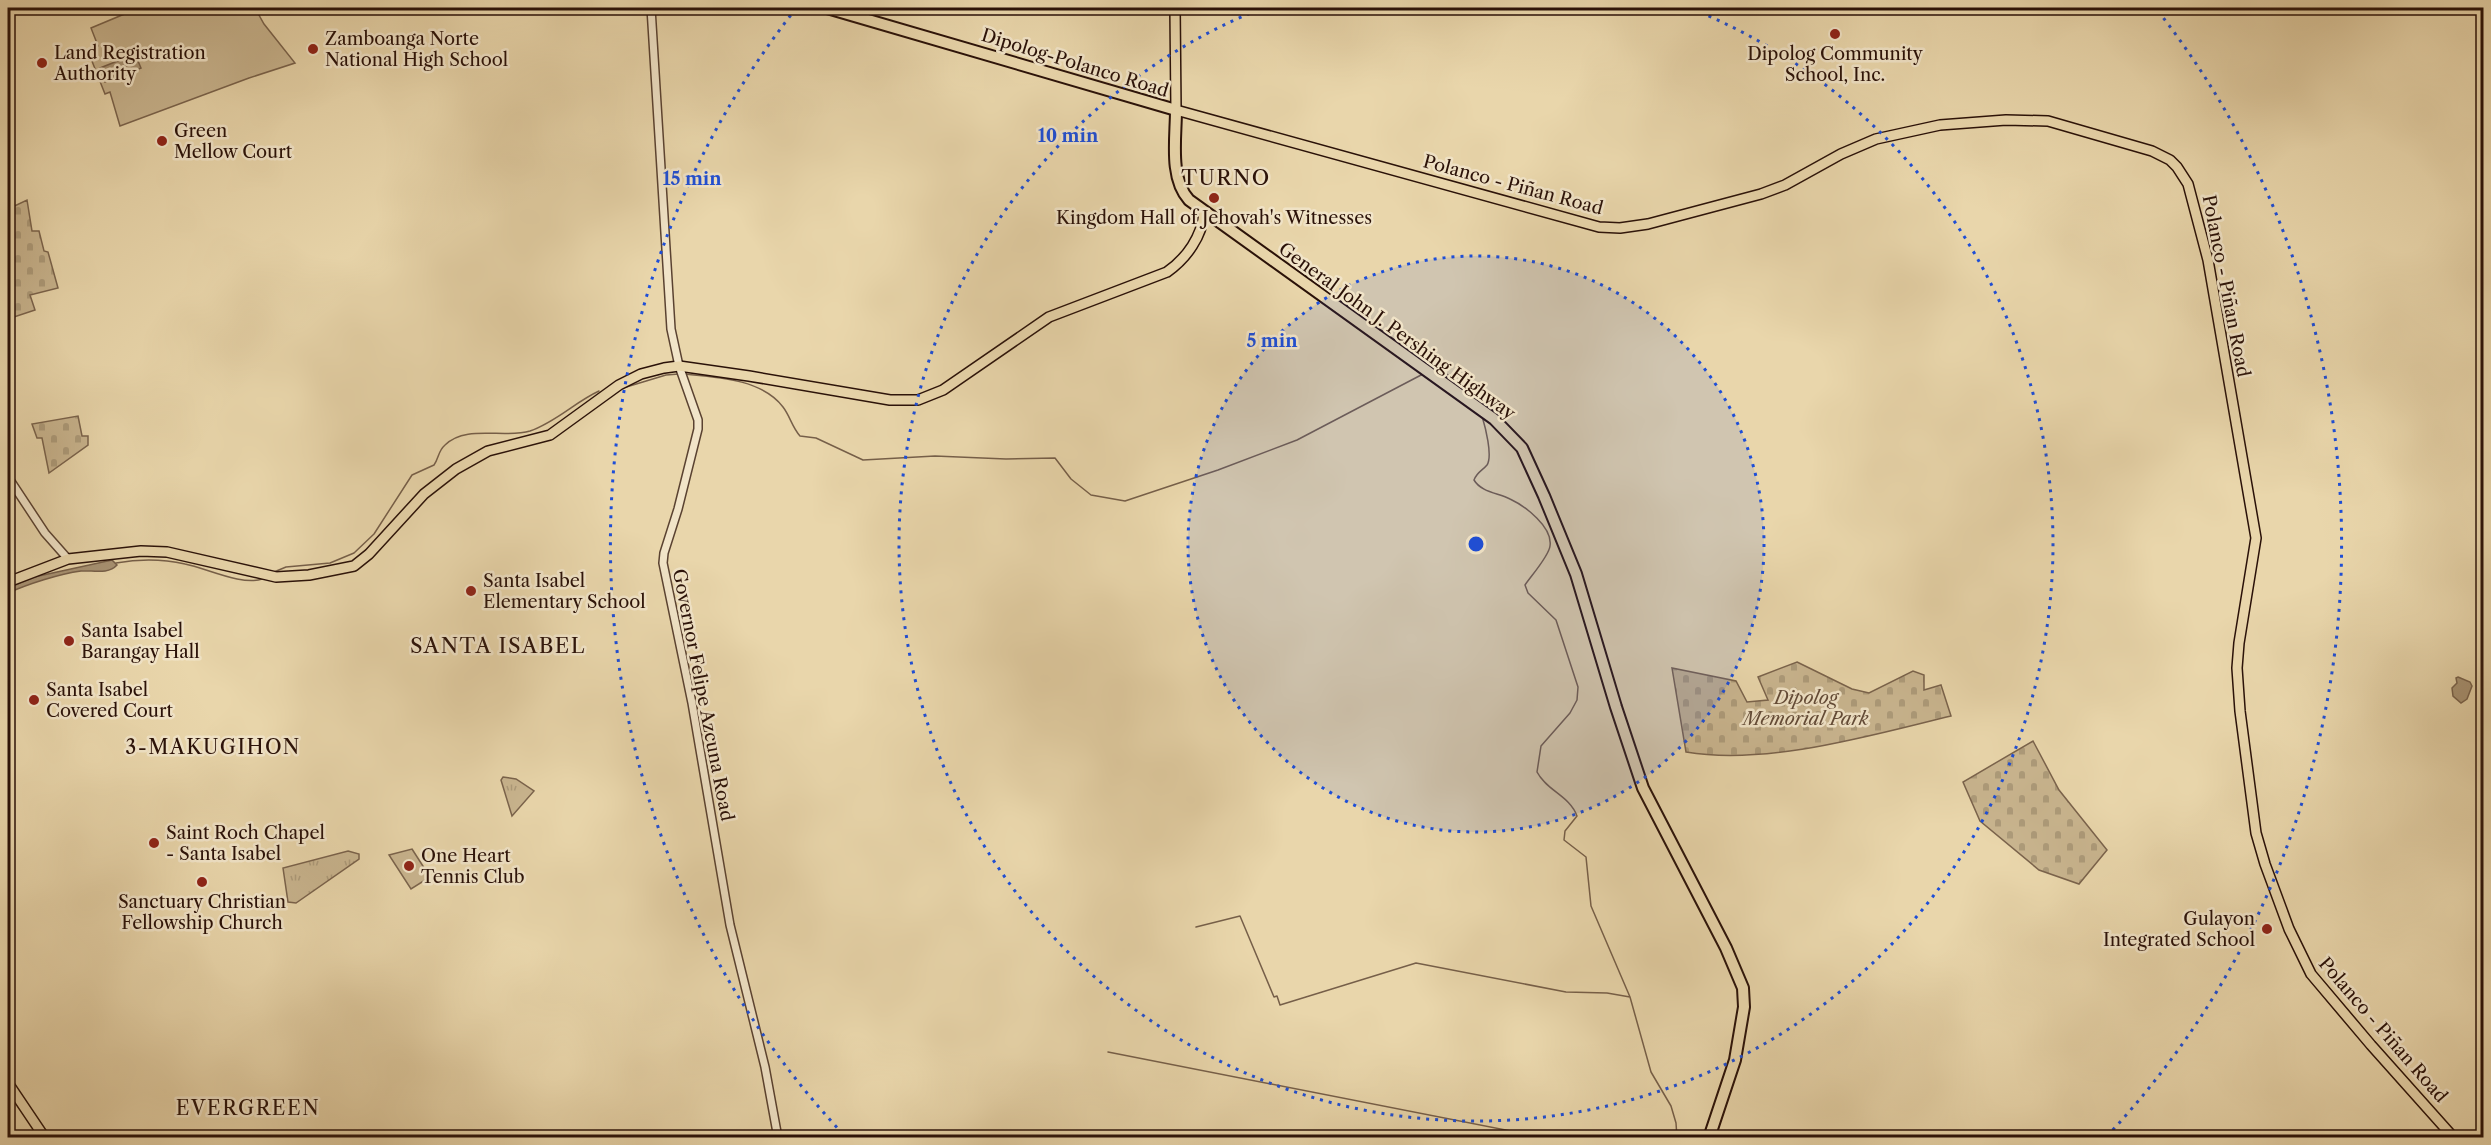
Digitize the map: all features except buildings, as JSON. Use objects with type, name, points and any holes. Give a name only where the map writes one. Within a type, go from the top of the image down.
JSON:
[{"type":"highway","name":"Dipolog-Polanco Road","points":[[827,8],[1176,110]]},
{"type":"highway","name":"General John J. Pershing Highway","points":[[1176,110],[1179,184],[1184,194],[1204,213],[1494,419],[1522,448],[1576,574],[1643,788],[1743,988],[1744,1007],[1735,1060],[1709,1137]]},
{"type":"main road","name":"General John J. Pershing Highway","points":[[1175,8],[1176,110]]},
{"type":"main road","name":"Polanco - Piñan Road","points":[[1176,110],[1608,228],[1648,224],[1761,194],[1785,185],[1841,154],[1876,139],[1940,125],[2006,120],[2048,121],[2152,151],[2170,160],[2183,174],[2188,184],[2204,243],[2256,538],[2237,668],[2240,711],[2256,833],[2265,864],[2289,929],[2311,974],[2454,1137]]},
{"type":"main road","points":[[8,582],[68,559],[141,551],[167,552],[276,577],[309,575],[354,566],[369,554],[424,494],[456,469],[488,451],[550,435],[604,394],[649,371],[749,376],[863,396],[904,400],[926,398],[943,390],[1049,317],[1167,272],[1179,261],[1202,231],[1204,213]]},
{"type":"main road","points":[[1202,231],[1221,224]]},
{"type":"main road","points":[[8,1083],[45,1137]]},
{"type":"street","name":"Governor Felipe Azcuna Road","points":[[651,8],[671,330],[681,372],[698,420],[698,429],[663,563],[692,703],[730,925],[765,1067],[778,1137]]},
{"type":"street","points":[[8,477],[45,533],[68,559]]},
{"type":"green space","points":[[133,8],[255,8],[264,24],[295,63],[120,126],[110,92],[105,94],[88,51],[98,46],[91,28],[134,10]]},
{"type":"green space","points":[[27,200],[32,231],[39,231],[44,251],[48,252],[58,288],[30,295],[35,310],[8,319],[8,209]]},
{"type":"green space","points":[[78,416],[82,436],[88,436],[88,445],[49,473],[42,438],[37,438],[32,424]]},
{"type":"green space","name":"Dipolog Memorial Park","points":[[1797,662],[1852,689],[1869,693],[1913,671],[1924,675],[1924,690],[1941,685],[1951,716],[1854,739],[1785,752],[1717,755],[1686,752],[1672,668],[1736,681],[1747,702],[1768,700],[1758,677]]},
{"type":"green space","points":[[2033,741],[2059,790],[2107,850],[2079,884],[2039,870],[1980,821],[1963,782]]},
{"type":"green space","points":[[503,777],[516,779],[534,791],[512,816],[501,780]]},
{"type":"green space","name":"One Heart Tennis Club","points":[[412,849],[430,877],[411,889],[389,855]]},
{"type":"green space","points":[[348,851],[359,854],[359,859],[296,903],[288,902],[283,868]]},
{"type":"shaded area","points":[[135,54],[141,68],[105,82],[100,68]]},
{"type":"shaded area","points":[[112,560],[117,565],[109,570],[63,574],[8,593],[8,588],[34,577]]},
{"type":"shaded area","points":[[2456,678],[2470,682],[2472,686],[2467,699],[2461,703],[2453,696],[2452,688],[2457,683]]},
{"type":"waterway","points":[[1432,369],[1437,367],[1468,389],[1473,398]]},
{"type":"waterway","points":[[623,388],[666,375],[679,374]]},
{"type":"waterway","points":[[684,374],[738,381],[763,390],[783,407],[800,436],[816,438],[863,460],[935,456],[1006,459],[1055,458],[1071,479],[1091,495],[1125,501],[1218,470],[1297,440],[1423,374]]},
{"type":"waterway","points":[[274,572],[286,567],[330,563],[354,553],[374,534],[412,475],[434,465],[443,447],[454,439],[474,433],[509,434],[530,431],[599,391]]},
{"type":"waterway","points":[[1482,416],[1488,441],[1489,461],[1474,480],[1485,490],[1510,499],[1523,507],[1537,518],[1547,532],[1550,539],[1549,550],[1525,585],[1528,593],[1556,620],[1578,687],[1577,700],[1570,713],[1541,746],[1537,772],[1546,784],[1569,803],[1577,816],[1565,831],[1564,840],[1586,857],[1591,906],[1630,997],[1651,1072],[1671,1106],[1677,1138]]},
{"type":"waterway","points":[[116,563],[142,560],[168,561],[244,580],[262,579]]},
{"type":"waterway","points":[[1196,927],[1240,916],[1274,997],[1277,996],[1280,1005],[1416,963],[1566,992],[1607,993],[1630,997]]},
{"type":"waterway","points":[[1108,1052],[1546,1138]]},
{"type":"place","name":"Dipolog Community School, Inc.","points":[[1835,34]]},
{"type":"place","name":"Zamboanga Norte National High School","points":[[313,49]]},
{"type":"place","name":"Land Registration Authority","points":[[42,63]]},
{"type":"place","name":"Green Mellow Court","points":[[162,141]]},
{"type":"place","name":"Kingdom Hall of Jehovah's Witnesses","points":[[1214,198]]},
{"type":"place","name":"Santa Isabel Elementary School","points":[[471,591]]},
{"type":"place","name":"Santa Isabel Barangay Hall","points":[[69,641]]},
{"type":"place","name":"Santa Isabel Covered Court","points":[[34,700]]},
{"type":"place","name":"Saint Roch Chapel - Santa Isabel","points":[[154,843]]},
{"type":"place","name":"One Heart Tennis Club","points":[[409,866]]},
{"type":"place","name":"Sanctuary Christian Fellowship Church","points":[[202,882]]},
{"type":"place","name":"Gulayon Integrated School","points":[[2267,929]]},
{"type":"district","name":"TURNO","points":[[1226,177]]},
{"type":"district","name":"SANTA ISABEL","points":[[498,645]]},
{"type":"district","name":"3-MAKUGIHON","points":[[213,747]]},
{"type":"district","name":"EVERGREEN","points":[[248,1108]]}]
